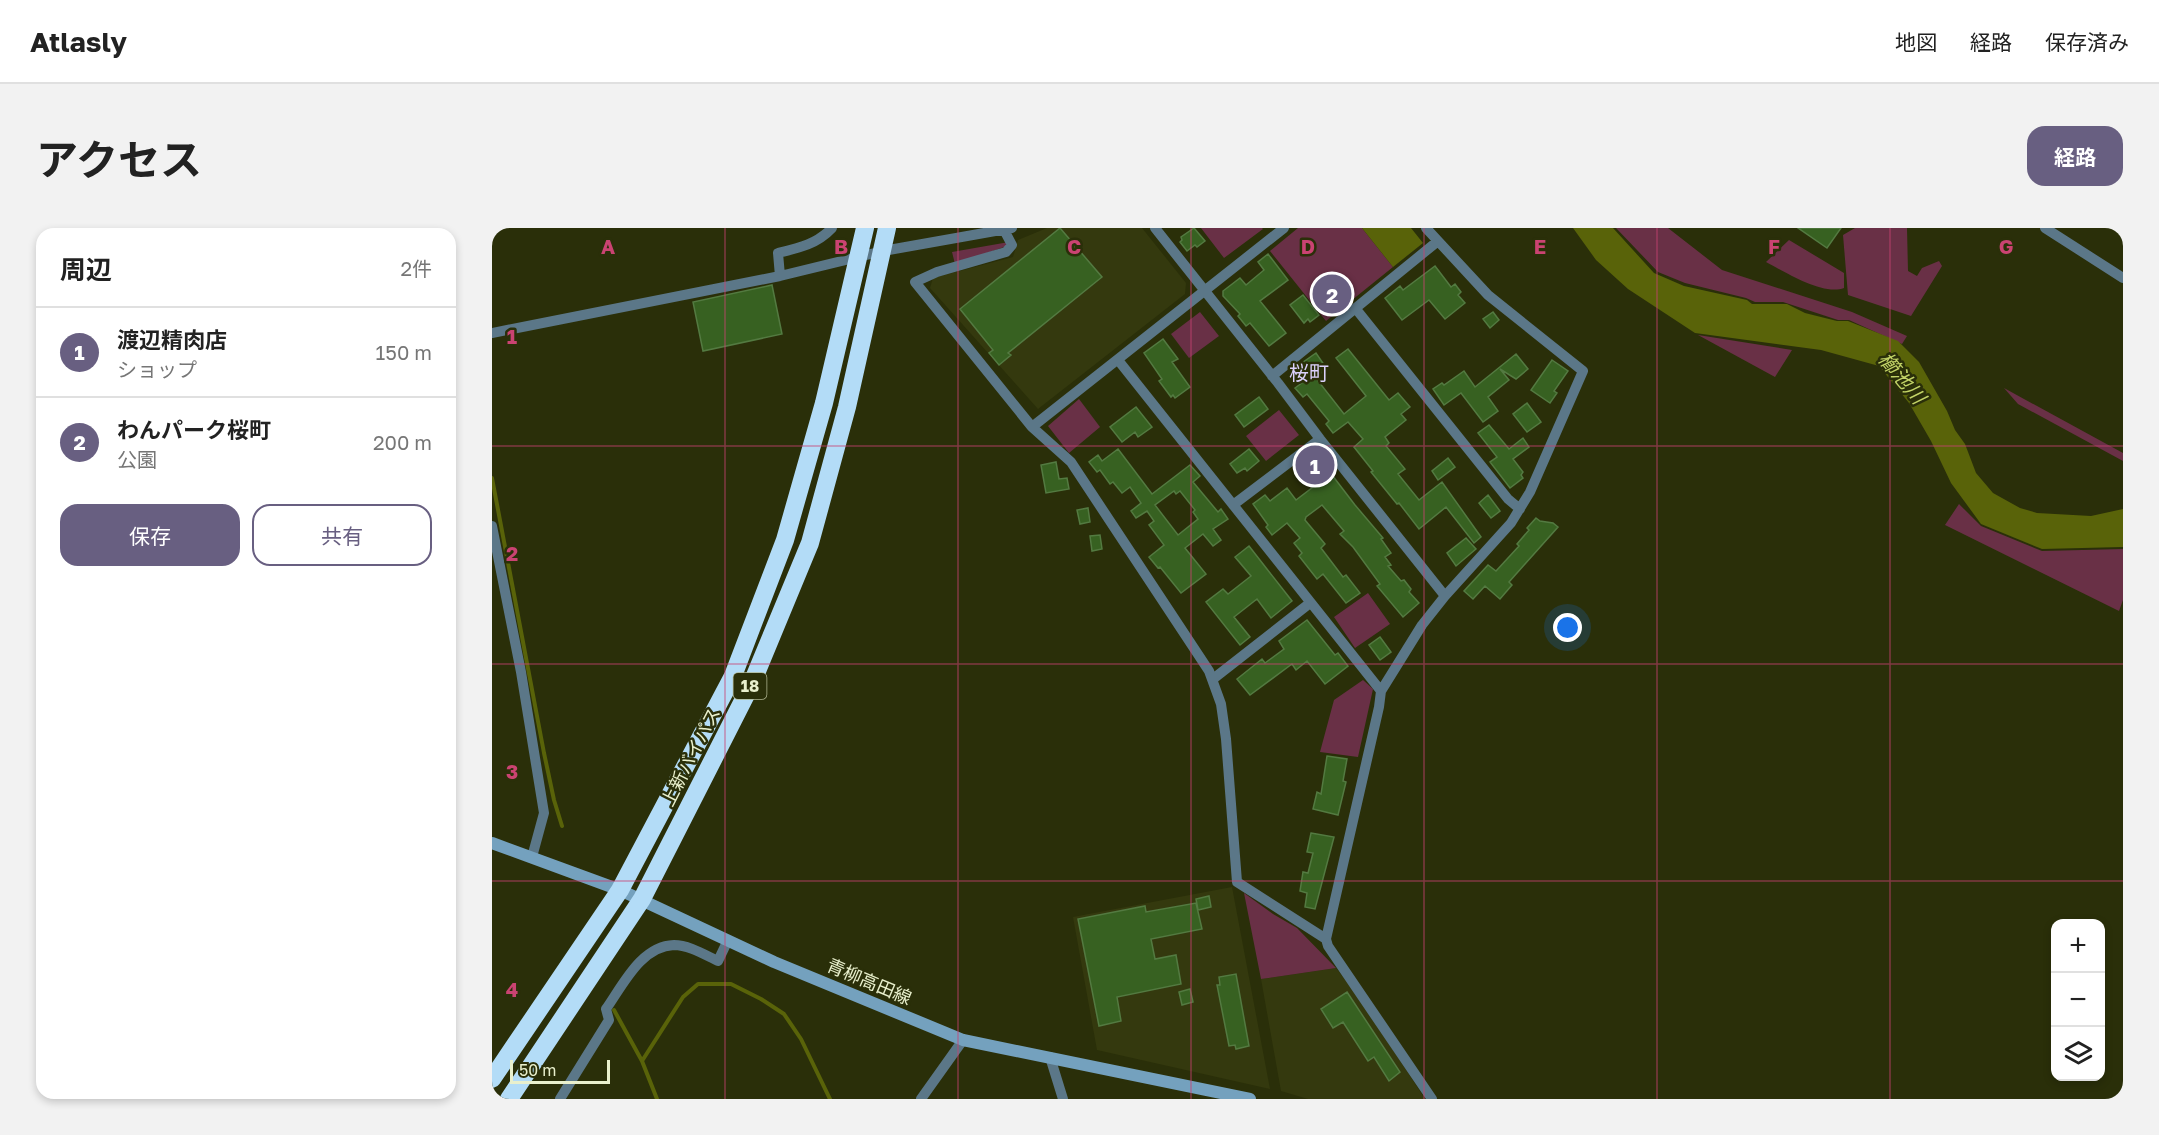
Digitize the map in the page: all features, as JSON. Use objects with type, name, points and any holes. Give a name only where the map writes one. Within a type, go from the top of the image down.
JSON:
[{"type":"highway","name":"上新バイパス","points":[[492,1079],[620,890],[733,675],[785,540],[824,403],[865,228]]},
{"type":"highway","name":"上新バイパス","points":[[509,1099],[642,899],[752,683],[810,543],[847,407],[887,228]]},
{"type":"main road","name":"青柳高田線","points":[[492,843],[642,899],[774,962],[963,1040],[1250,1099]]},
{"type":"street","points":[[780,276],[778,253],[803,247],[822,238],[832,228]]},
{"type":"street","points":[[1155,228],[1445,596]]},
{"type":"street","points":[[1032,427],[1284,228]]},
{"type":"street","points":[[1426,228],[1488,295],[1583,371],[1530,492],[1512,524],[1445,596],[1422,626],[1381,691],[1326,939],[1328,946],[1432,1099]]},
{"type":"street","points":[[2045,228],[2123,278]]},
{"type":"street","points":[[492,333],[780,276],[883,251],[1007,229],[1012,245],[1006,252],[915,282],[1032,427],[1071,462],[1213,679],[1221,704],[1226,739],[1237,882],[1326,939]]},
{"type":"street","points":[[1272,376],[1438,241]]},
{"type":"street","points":[[1356,309],[1508,499],[1520,508]]},
{"type":"street","points":[[1118,360],[1381,691]]},
{"type":"street","points":[[1233,505],[1320,439]]},
{"type":"street","points":[[492,526],[521,672],[544,813],[532,857]]},
{"type":"street","points":[[1213,679],[1310,603]]},
{"type":"street","points":[[560,1099],[609,1020],[606,1009],[643,958],[658,948],[675,945],[691,948],[718,960],[728,940]]},
{"type":"street","points":[[920,1098],[963,1040]]},
{"type":"street","points":[[1050,1058],[1063,1099]]},
{"type":"shaded area","points":[[1047,228],[1142,228],[1186,283],[1185,294],[1038,409],[930,288],[933,278],[1013,257],[1018,240]]},
{"type":"shaded area","points":[[1201,228],[1262,228],[1263,229],[1224,258]]},
{"type":"shaded area","points":[[1298,228],[1362,228],[1393,267],[1326,321],[1270,251]]},
{"type":"shaded area","points":[[1616,228],[1668,228],[1722,270],[1852,312],[1907,336],[1902,344],[1849,320],[1838,320],[1783,302],[1755,302],[1685,283],[1658,272]]},
{"type":"shaded area","points":[[1855,228],[1907,228],[1908,271],[1917,276],[1922,268],[1939,261],[1942,266],[1911,316],[1848,295],[1843,235]]},
{"type":"shaded area","points":[[1789,240],[1844,273],[1844,288],[1835,290],[1815,286],[1766,262]]},
{"type":"shaded area","points":[[1009,242],[1010,245],[955,264],[952,252]]},
{"type":"shaded area","points":[[1200,312],[1219,336],[1189,358],[1171,334]]},
{"type":"shaded area","points":[[1698,335],[1792,350],[1775,377]]},
{"type":"shaded area","points":[[2004,388],[2123,453],[2123,461],[2018,404]]},
{"type":"shaded area","points":[[1079,399],[1100,427],[1069,453],[1048,426]]},
{"type":"shaded area","points":[[1279,410],[1299,435],[1266,461],[1246,436]]},
{"type":"shaded area","points":[[1959,504],[1981,526],[2042,551],[2123,549],[2123,600],[2119,611],[1945,525]]},
{"type":"shaded area","points":[[1368,593],[1390,624],[1355,648],[1334,617]]},
{"type":"shaded area","points":[[1363,680],[1373,689],[1358,757],[1320,752],[1334,700]]},
{"type":"shaded area","points":[[1232,887],[1270,1089],[1097,1050],[1073,917]]},
{"type":"shaded area","points":[[1244,893],[1297,928],[1336,968],[1261,979]]},
{"type":"shaded area","points":[[1336,968],[1360,999],[1425,1099],[1308,1099],[1281,1091],[1261,979]]},
{"type":"water","points":[[1362,228],[1411,228],[1423,243],[1393,267]]},
{"type":"water","name":"櫛池川","points":[[1573,228],[1613,228],[1654,273],[1684,286],[1747,300],[1752,304],[1787,304],[1805,313],[1837,321],[1848,321],[1898,341],[1919,362],[1947,411],[1955,430],[1965,444],[1976,473],[1993,493],[2020,508],[2037,513],[2091,516],[2123,509],[2123,547],[2042,549],[1981,524],[1951,483],[1931,441],[1909,403],[1879,366],[1821,350],[1695,333],[1628,289],[1596,260]]},
{"type":"building","points":[[1060,228],[1102,277],[1008,353],[1011,355],[999,365],[989,353],[993,350],[960,309]]},
{"type":"building","points":[[1194,228],[1205,241],[1187,251],[1180,242],[1181,237]]},
{"type":"building","points":[[1798,228],[1841,228],[1827,248]]},
{"type":"building","points":[[1268,254],[1288,280],[1260,301],[1286,333],[1269,346],[1250,323],[1246,326],[1238,316],[1240,314],[1223,296],[1223,291],[1240,278],[1246,285],[1264,270],[1258,262]]},
{"type":"building","points":[[1435,266],[1451,287],[1455,284],[1461,292],[1458,295],[1465,303],[1445,319],[1429,300],[1402,320],[1385,298],[1400,286],[1403,290]]},
{"type":"building","points":[[772,285],[782,334],[703,351],[693,302]]},
{"type":"building","points":[[1303,295],[1319,315],[1310,322],[1308,319],[1304,323],[1290,305]]},
{"type":"building","points":[[1493,312],[1499,320],[1490,328],[1483,319]]},
{"type":"building","points":[[1163,339],[1178,359],[1172,362],[1190,387],[1175,398],[1173,395],[1171,397],[1159,381],[1162,379],[1144,353]]},
{"type":"building","points":[[1348,349],[1389,400],[1398,393],[1410,407],[1401,414],[1406,420],[1385,437],[1389,443],[1386,446],[1405,469],[1398,474],[1419,500],[1442,482],[1481,537],[1474,543],[1446,507],[1419,529],[1371,472],[1373,471],[1354,447],[1363,439],[1348,422],[1333,433],[1326,424],[1329,421],[1307,394],[1303,397],[1295,388],[1311,376],[1302,363],[1316,353],[1327,369],[1315,377],[1344,414],[1366,396],[1336,358]]},
{"type":"building","points":[[1516,354],[1528,369],[1516,379],[1500,369],[1509,380],[1488,397],[1498,411],[1483,422],[1461,393],[1444,405],[1433,389],[1442,383],[1444,385],[1464,371],[1475,387]]},
{"type":"building","points":[[1552,360],[1568,371],[1554,391],[1557,393],[1550,403],[1531,390]]},
{"type":"building","points":[[1259,397],[1268,409],[1244,427],[1235,415]]},
{"type":"building","points":[[1527,403],[1541,422],[1527,432],[1513,414]]},
{"type":"building","points":[[1136,407],[1152,427],[1138,437],[1135,432],[1122,442],[1110,427]]},
{"type":"building","points":[[1489,425],[1509,449],[1523,438],[1529,447],[1513,459],[1523,472],[1521,475],[1523,478],[1510,488],[1490,462],[1497,457],[1478,433]]},
{"type":"building","points":[[1118,449],[1152,494],[1190,465],[1200,476],[1193,482],[1218,512],[1221,509],[1228,519],[1213,529],[1221,540],[1213,546],[1203,534],[1185,548],[1206,574],[1181,593],[1149,557],[1164,545],[1149,525],[1154,521],[1147,511],[1136,518],[1131,511],[1141,503],[1130,487],[1122,493],[1113,482],[1110,484],[1100,470],[1097,472],[1089,462],[1098,455],[1102,461]],"holes":[[[1174,491],[1176,494],[1180,491],[1195,510],[1193,512],[1198,519],[1178,535],[1155,505]]]},
{"type":"building","points":[[1249,449],[1259,461],[1247,471],[1245,468],[1237,473],[1230,464]]},
{"type":"building","points":[[1448,458],[1455,467],[1438,480],[1432,471]]},
{"type":"building","points":[[1310,459],[1315,466],[1323,460],[1355,505],[1383,538],[1381,539],[1391,553],[1385,557],[1391,565],[1388,566],[1401,581],[1404,580],[1411,589],[1409,592],[1419,603],[1403,617],[1377,586],[1380,584],[1353,547],[1340,534],[1344,531],[1322,505],[1305,520],[1325,544],[1321,548],[1343,577],[1346,575],[1360,593],[1346,603],[1323,574],[1317,579],[1299,556],[1302,553],[1294,543],[1300,538],[1287,523],[1272,535],[1266,527],[1268,525],[1253,504],[1265,495],[1270,501],[1287,488],[1296,500],[1313,487],[1300,466]]},
{"type":"building","points":[[1056,462],[1059,479],[1067,478],[1069,489],[1046,493],[1041,465]]},
{"type":"building","points":[[1488,495],[1500,511],[1491,518],[1479,503]]},
{"type":"building","points":[[1088,508],[1090,522],[1080,524],[1077,510]]},
{"type":"building","points":[[1536,518],[1553,523],[1558,527],[1509,582],[1512,585],[1500,599],[1485,586],[1473,599],[1464,591],[1488,565],[1496,571],[1519,546],[1517,544]]},
{"type":"building","points":[[1100,535],[1102,549],[1092,551],[1090,536]]},
{"type":"building","points":[[1466,538],[1476,549],[1456,566],[1447,553]]},
{"type":"building","points":[[1249,546],[1292,601],[1271,618],[1257,599],[1234,617],[1250,637],[1240,645],[1206,602],[1223,589],[1228,594],[1251,576],[1235,557]]},
{"type":"building","points":[[1307,620],[1335,655],[1338,653],[1348,666],[1325,684],[1307,661],[1296,670],[1292,664],[1250,695],[1237,679],[1262,659],[1265,663],[1284,649],[1279,641]]},
{"type":"building","points":[[1380,637],[1391,652],[1380,660],[1369,645]]},
{"type":"building","points":[[1327,756],[1347,759],[1343,781],[1346,782],[1338,815],[1313,809],[1317,792],[1321,794]]},
{"type":"building","points":[[1311,833],[1334,837],[1315,909],[1305,907],[1307,893],[1300,891],[1303,872],[1308,873],[1313,853],[1307,852]]},
{"type":"building","points":[[1209,896],[1211,907],[1198,910],[1196,899]]},
{"type":"building","points":[[1196,903],[1202,929],[1151,939],[1155,959],[1176,955],[1181,984],[1117,997],[1121,1021],[1099,1026],[1078,919],[1145,906],[1146,912]]},
{"type":"building","points":[[1236,974],[1249,1046],[1236,1049],[1235,1045],[1229,1046],[1217,985],[1220,985],[1219,977]]},
{"type":"building","points":[[1190,989],[1193,1002],[1182,1005],[1179,992]]},
{"type":"building","points":[[1347,992],[1400,1072],[1389,1081],[1374,1057],[1368,1061],[1343,1022],[1333,1028],[1321,1009]]},
{"type":"waterway","points":[[492,478],[544,753],[562,826]]},
{"type":"waterway","points":[[642,1061],[683,997],[698,984],[731,984],[784,1014],[801,1039],[830,1099]]},
{"type":"waterway","points":[[614,1010],[642,1061],[657,1099]]},
{"type":"place","name":"わんパーク桜町","points":[[1332,294]]},
{"type":"place","name":"渡辺精肉店","points":[[1315,465]]},
{"type":"district","name":"桜町","points":[[1309,373]]}]
